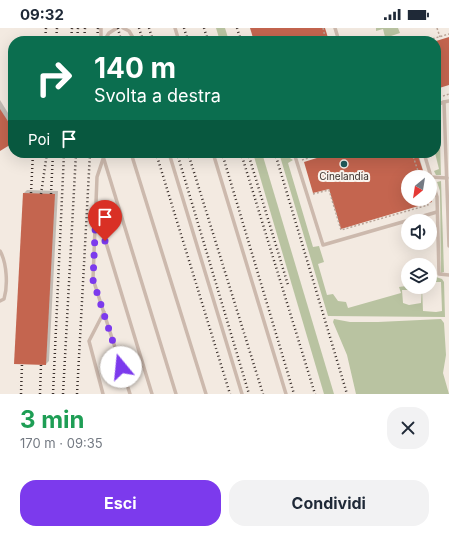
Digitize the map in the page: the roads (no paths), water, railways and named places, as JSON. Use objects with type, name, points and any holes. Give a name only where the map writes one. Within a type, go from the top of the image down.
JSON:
[{"type":"lane","points":[[107,36],[117,28]]},
{"type":"lane","points":[[123,28],[129,31],[132,36]]},
{"type":"lane","points":[[441,103],[449,101]]},
{"type":"lane","points":[[444,102],[449,246]]},
{"type":"lane","points":[[104,158],[97,177],[93,280],[130,394]]},
{"type":"lane","points":[[104,158],[176,394]]},
{"type":"lane","points":[[133,158],[206,394]]},
{"type":"lane","points":[[171,158],[242,394]]},
{"type":"lane","points":[[215,158],[286,394]]},
{"type":"lane","points":[[296,158],[322,245],[437,212]]},
{"type":"lane","points":[[425,158],[429,170]]},
{"type":"lane","points":[[437,178],[447,178]]},
{"type":"lane","points":[[437,206],[439,274],[449,275]]},
{"type":"lane","points":[[96,211],[152,394]]},
{"type":"lane","points":[[0,251],[5,271],[5,292],[4,300],[0,302]]},
{"type":"lane","points":[[103,394],[89,341],[104,312]]},
{"type":"railway","points":[[45,36],[46,28]]},
{"type":"railway","points":[[56,36],[57,28]]},
{"type":"railway","points":[[71,36],[72,28]]},
{"type":"railway","points":[[77,36],[78,28]]},
{"type":"railway","points":[[84,36],[85,28]]},
{"type":"railway","points":[[97,36],[98,28]]},
{"type":"railway","points":[[118,28],[120,36]]},
{"type":"railway","points":[[139,28],[141,36]]},
{"type":"railway","points":[[149,28],[151,36]]},
{"type":"railway","points":[[184,28],[186,36]]},
{"type":"railway","points":[[204,28],[206,36]]},
{"type":"railway","points":[[237,28],[239,36]]},
{"type":"railway","points":[[31,193],[33,158]]},
{"type":"railway","points":[[41,194],[46,158]]},
{"type":"railway","points":[[51,194],[53,158]]},
{"type":"railway","points":[[53,394],[64,158]]},
{"type":"railway","points":[[63,394],[76,158]]},
{"type":"railway","points":[[77,394],[90,158]]},
{"type":"railway","points":[[158,158],[230,394]]},
{"type":"railway","points":[[178,158],[249,394]]},
{"type":"railway","points":[[190,158],[263,394]]},
{"type":"railway","points":[[223,158],[294,394]]},
{"type":"railway","points":[[243,158],[315,394]]},
{"type":"railway","points":[[250,158],[288,285]]},
{"type":"railway","points":[[276,158],[347,394]]},
{"type":"railway","points":[[21,394],[22,364]]},
{"type":"railway","points":[[40,394],[41,365]]},
{"type":"place","name":"Cinelandia","points":[[344,164]]}]
